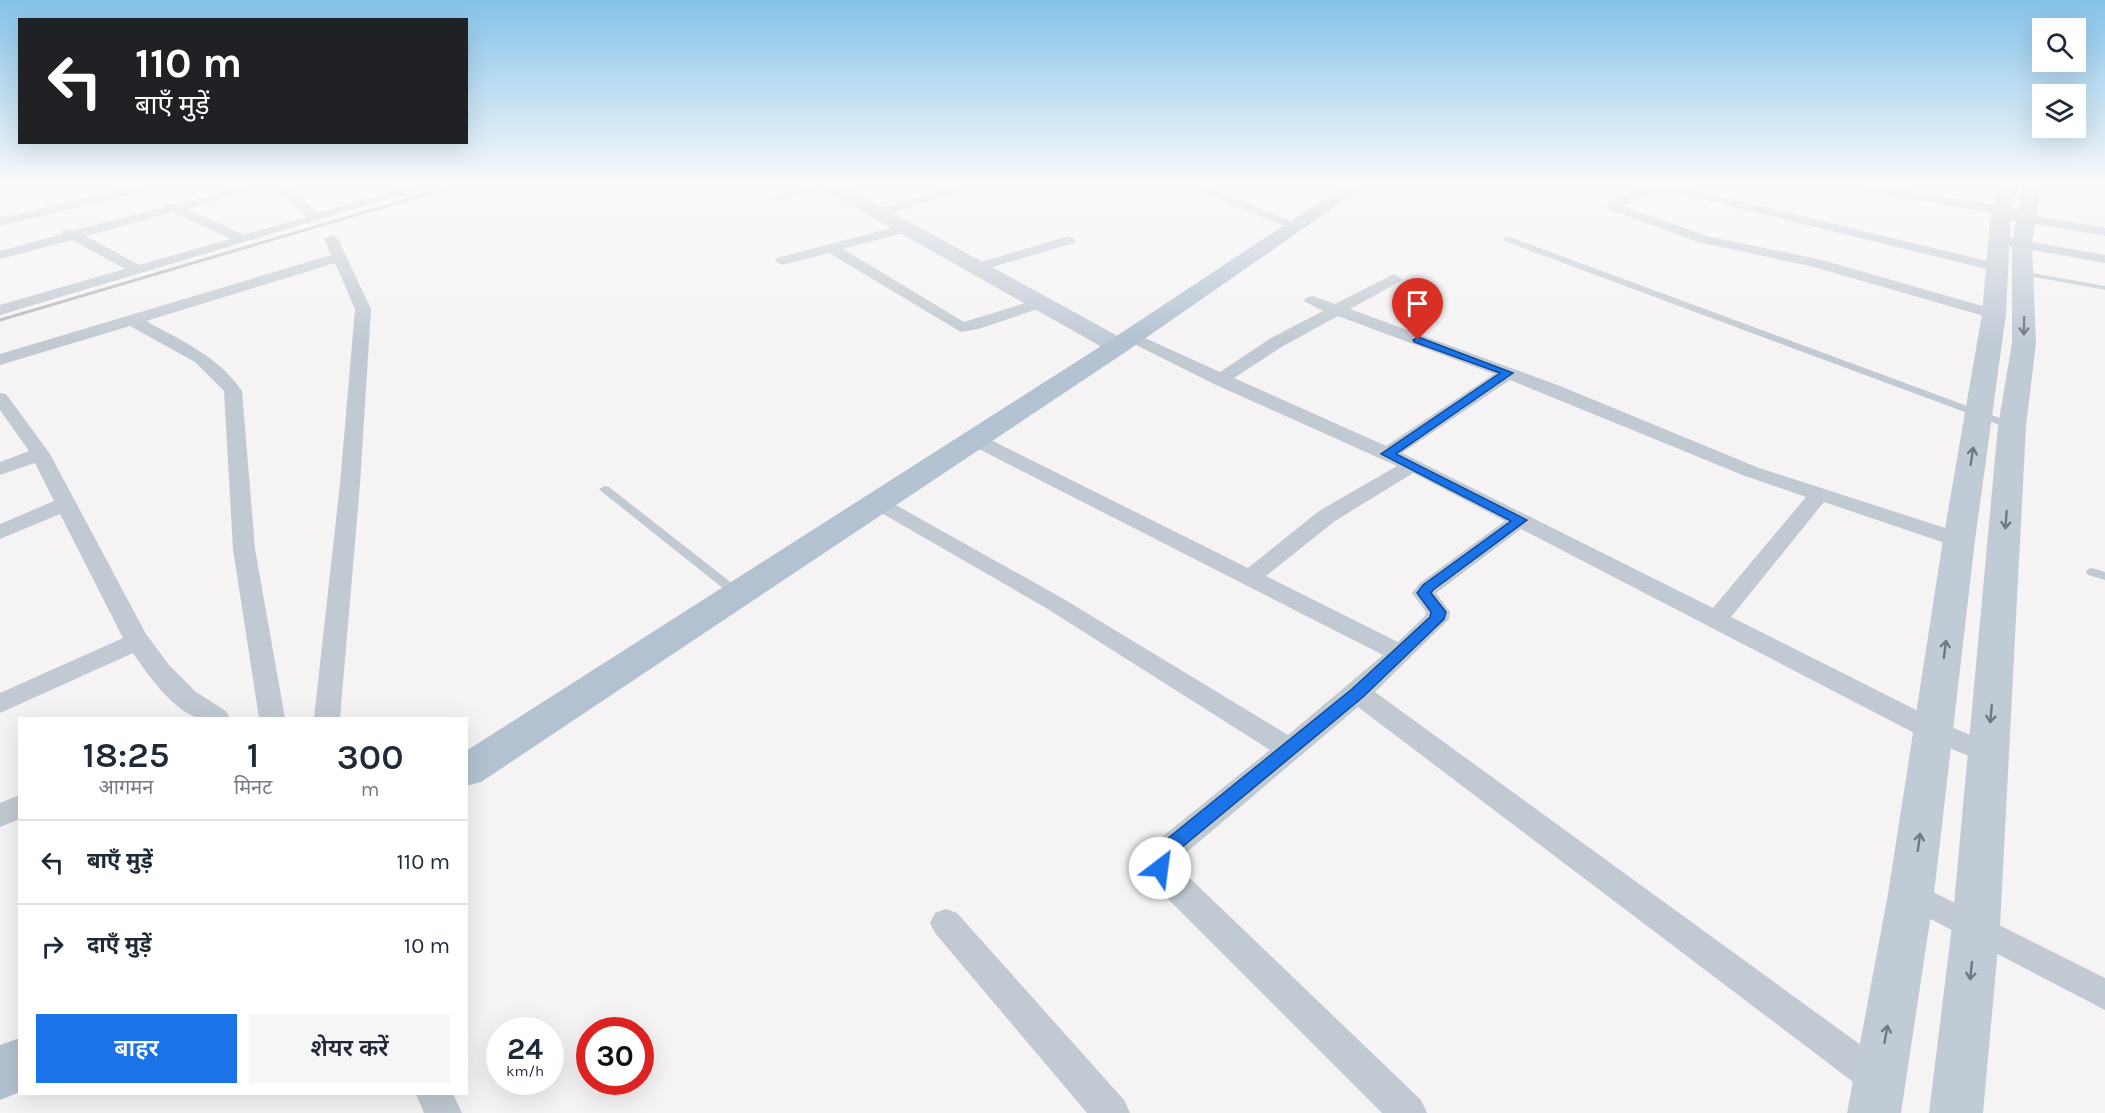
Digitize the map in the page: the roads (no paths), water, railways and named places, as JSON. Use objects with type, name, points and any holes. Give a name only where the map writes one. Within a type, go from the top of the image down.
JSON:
[{"type":"main road","points":[[468,770],[878,504],[1281,237]]},
{"type":"main road","points":[[0,1075],[18,1063]]},
{"type":"street","points":[[0,255],[66,237]]},
{"type":"street","points":[[77,237],[138,270]]},
{"type":"street","points":[[238,237],[242,239]]},
{"type":"street","points":[[0,310],[249,237]]},
{"type":"street","points":[[782,261],[874,237]]},
{"type":"street","points":[[921,237],[1038,304],[1124,342],[1221,380],[1412,465],[1935,731],[1987,753]]},
{"type":"street","points":[[1697,237],[1817,263],[1994,314]]},
{"type":"street","points":[[1358,693],[1876,1096],[1911,894],[1978,414],[1994,314],[2011,237]]},
{"type":"street","points":[[1956,1113],[1976,926],[1987,753],[2000,622],[2012,426],[2024,344],[2015,237]]},
{"type":"street","points":[[2046,237],[2105,259]]},
{"type":"street","points":[[975,268],[1069,240]]},
{"type":"street","points":[[0,360],[132,320],[336,248],[363,309],[350,484],[327,717]]},
{"type":"street","points":[[832,249],[963,327],[1038,304]]},
{"type":"street","points":[[1221,380],[1277,342],[1394,279]]},
{"type":"street","points":[[1312,301],[1600,408],[1713,457],[1819,495],[1959,540]]},
{"type":"street","points":[[132,320],[201,360],[225,378],[233,391],[244,549],[272,717]]},
{"type":"street","points":[[1387,454],[1508,373]]},
{"type":"street","points":[[3,407],[40,454],[137,641],[177,690],[203,716]]},
{"type":"street","points":[[974,439],[1400,653]]},
{"type":"street","points":[[0,469],[40,454]]},
{"type":"street","points":[[1251,577],[1327,516],[1412,465]]},
{"type":"street","points":[[1716,620],[1819,495]]},
{"type":"street","points":[[0,532],[66,504]]},
{"type":"street","points":[[878,504],[1054,603],[1290,749]]},
{"type":"street","points":[[1408,1113],[1160,868],[1160,857],[1358,693],[1439,615],[1425,596],[1425,591],[1520,520]]},
{"type":"street","points":[[0,704],[137,641]]},
{"type":"street","points":[[0,816],[18,807]]},
{"type":"street","points":[[1911,894],[2105,995]]},
{"type":"street","points":[[946,923],[1111,1113]]},
{"type":"street","points":[[434,1095],[443,1113]]},
{"type":"lane","points":[[2031,237],[2105,288]]},
{"type":"lane","points":[[1507,239],[2012,426]]},
{"type":"lane","points":[[605,489],[739,595]]},
{"type":"lane","points":[[2092,572],[2105,576]]},
{"type":"railway","points":[[0,320],[281,237]]}]
